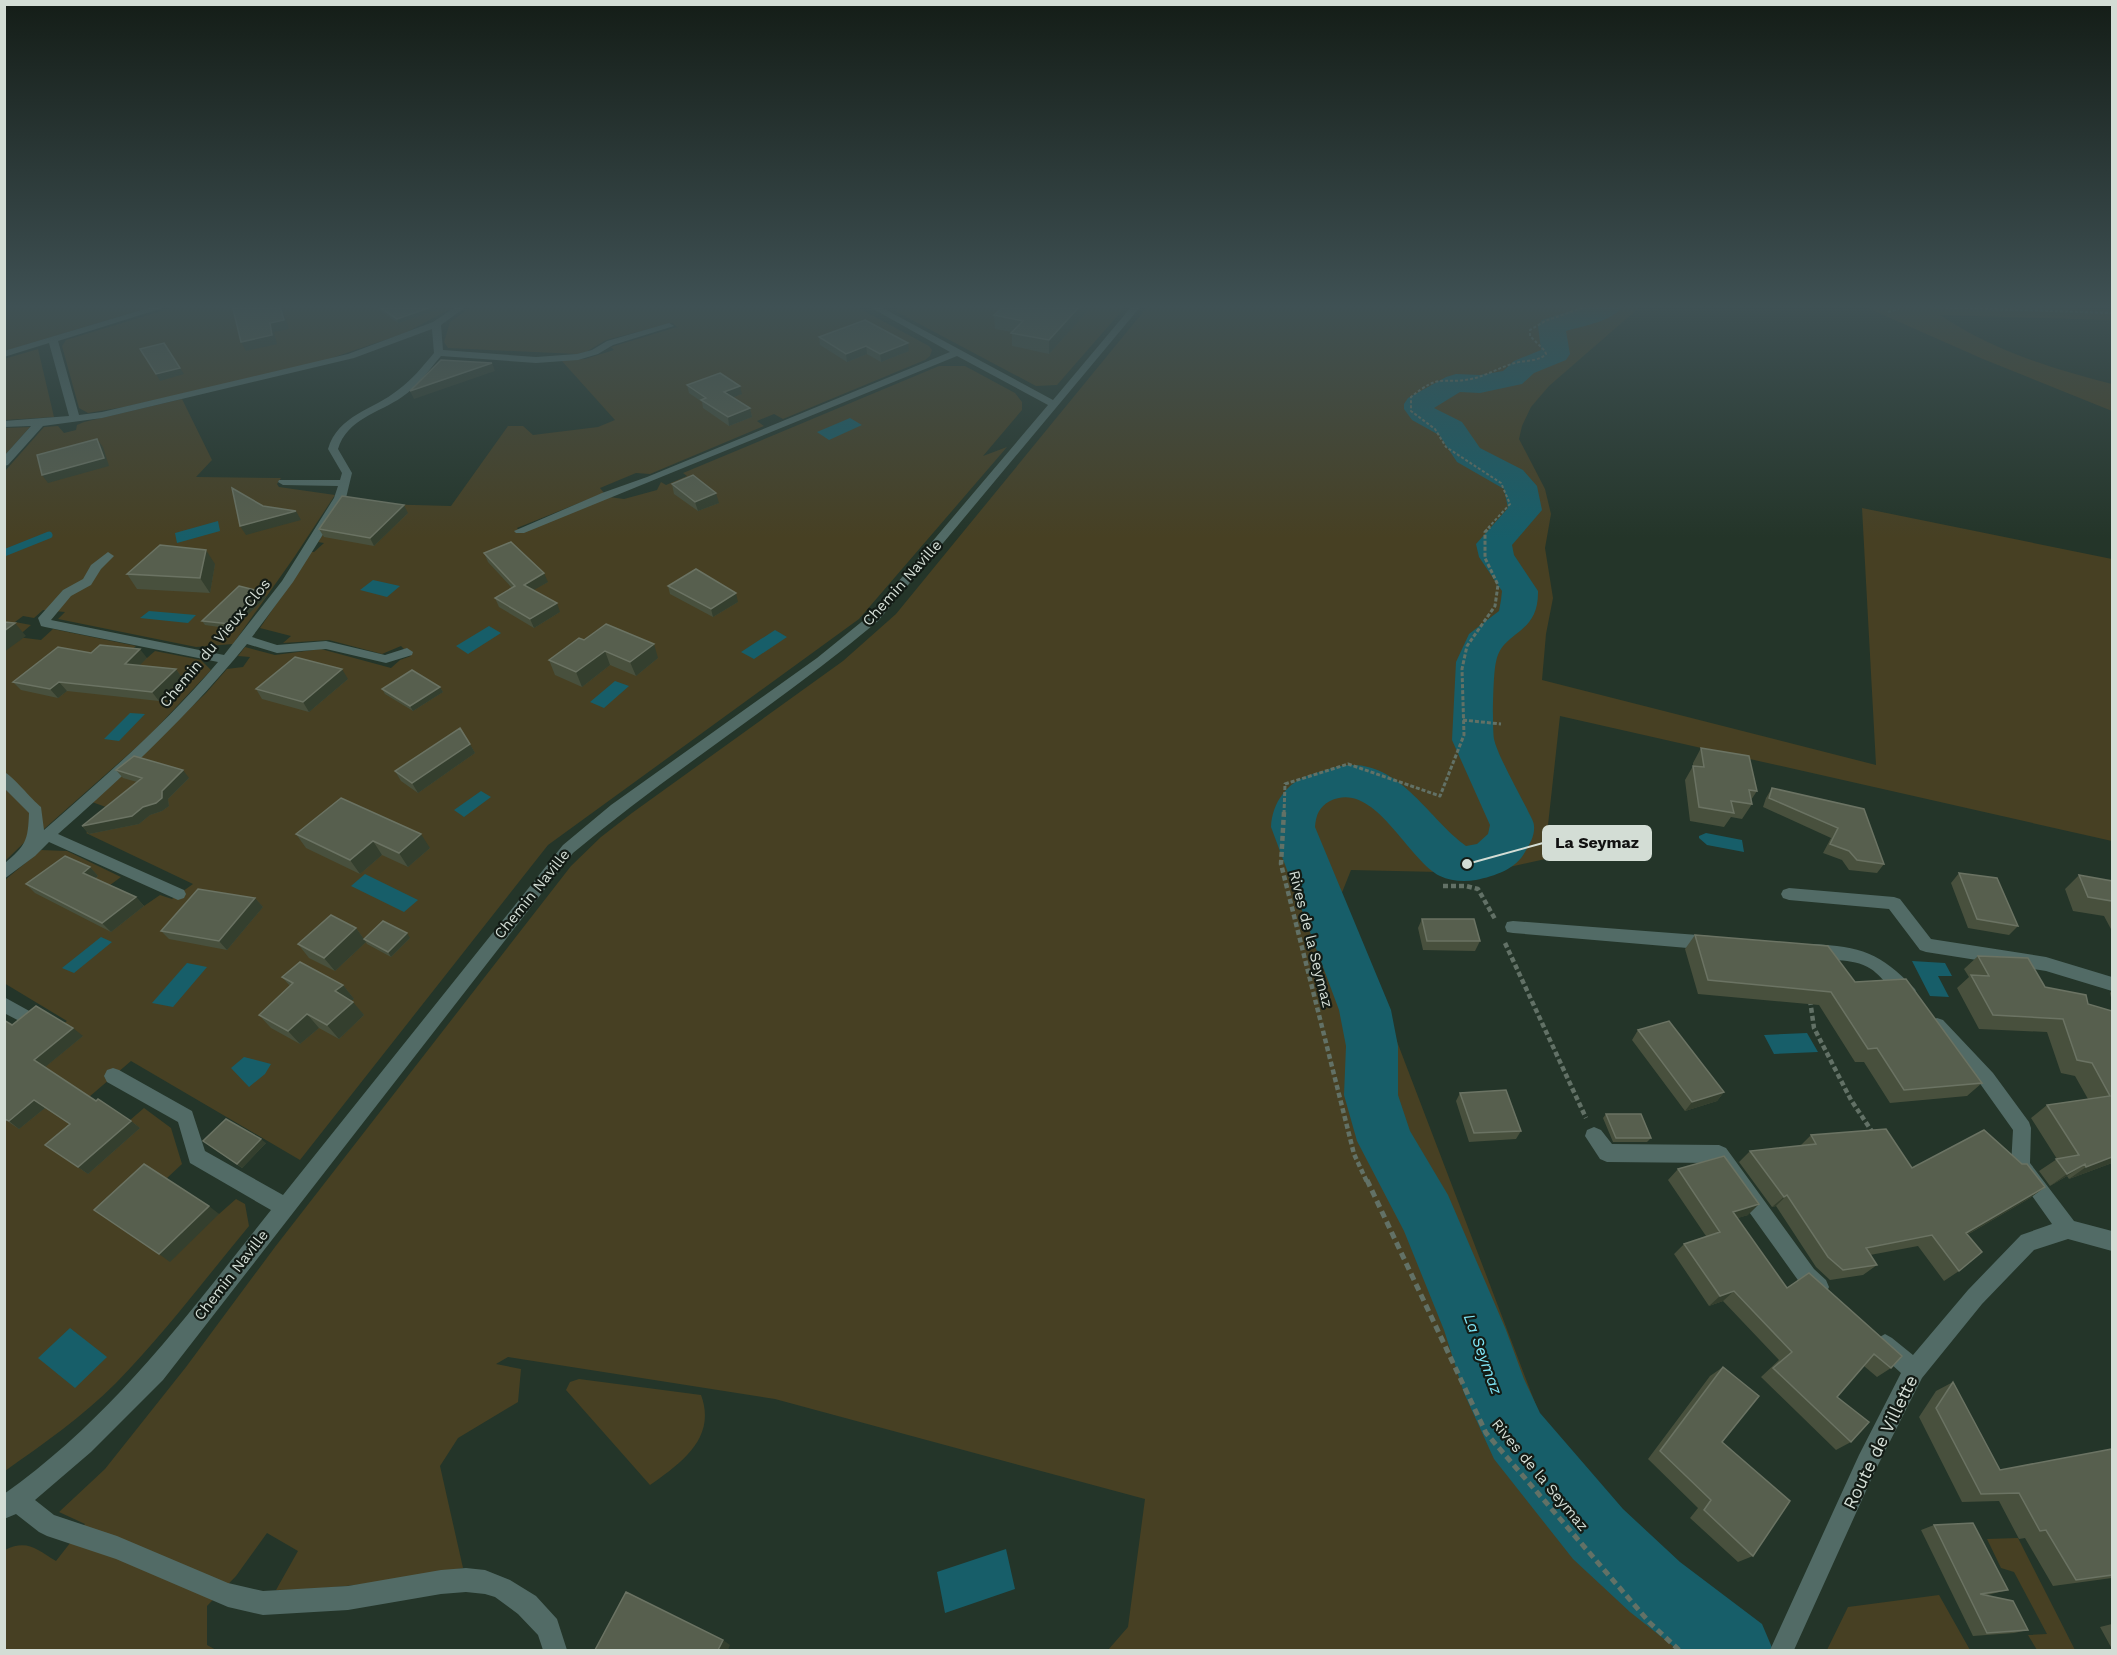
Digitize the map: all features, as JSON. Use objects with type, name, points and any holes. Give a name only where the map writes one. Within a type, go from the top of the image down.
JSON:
[{"type":"street","points":[[65,383],[75,419]]},
{"type":"street","points":[[4,424],[40,423],[102,415],[236,383]]},
{"type":"street","points":[[283,482],[344,483],[347,473],[333,449],[337,435],[356,420],[400,393],[409,383]]},
{"type":"street","points":[[520,531],[882,383]]},
{"type":"street","points":[[1015,383],[1055,405]]},
{"type":"street","name":"Chemin Naville","points":[[11,1504],[64,1464],[124,1406],[155,1372],[568,849],[616,809],[798,680],[866,625],[905,583],[1073,383]]},
{"type":"street","points":[[4,463],[40,423]]},
{"type":"street","name":"Chemin du Vieux-Clos","points":[[4,873],[49,836],[178,715],[227,660],[287,582],[340,498],[344,483]]},
{"type":"street","points":[[108,556],[95,568],[87,582],[67,593],[44,618],[45,623],[227,660]]},
{"type":"street","points":[[243,639],[277,649],[326,645],[392,661],[407,652]]},
{"type":"street","points":[[4,777],[20,798],[36,811],[36,834],[30,852]]},
{"type":"street","points":[[49,836],[178,894]]},
{"type":"street","points":[[1789,894],[1894,903],[1926,945],[2046,964],[2112,984]]},
{"type":"street","points":[[1514,927],[1724,944]]},
{"type":"street","points":[[1794,950],[1849,953],[1868,958],[1886,969],[1987,1079],[2022,1128],[2020,1166],[2068,1229],[2112,1241]]},
{"type":"street","points":[[4,1004],[27,1018]]},
{"type":"street","points":[[113,1076],[186,1117],[197,1157],[285,1207]]},
{"type":"street","points":[[1594,1136],[1607,1153],[1719,1154],[1807,1276],[1834,1300]]},
{"type":"street","name":"Route de Villette","points":[[1782,1650],[1867,1463],[1914,1370],[1975,1297],[2028,1242],[2068,1229]]},
{"type":"street","points":[[1870,1331],[1914,1370]]},
{"type":"street","points":[[11,1504],[47,1524],[117,1548],[228,1595],[263,1603],[348,1598],[441,1582],[466,1580],[485,1582],[502,1587],[527,1605],[548,1628],[555,1650]]},
{"type":"path","name":"Rives de la Seymaz","points":[[1429,383],[1411,397],[1411,411],[1435,429],[1446,447],[1501,483],[1510,504],[1485,532],[1485,558],[1498,585],[1495,606],[1467,646],[1462,669],[1464,735],[1440,796],[1348,764],[1285,784],[1281,864],[1354,1154],[1428,1306],[1486,1433],[1650,1623],[1679,1650]]},
{"type":"path","points":[[1463,720],[1501,724]]},
{"type":"path","points":[[1808,992],[1814,1028],[1851,1100],[1877,1140]]},
{"type":"path","points":[[1542,1025],[1594,1136]]},
{"type":"shaded area","points":[[4,383],[46,383],[54,417],[5,420]]},
{"type":"shaded area","points":[[72,383],[228,383],[88,413],[79,408]]},
{"type":"shaded area","points":[[582,383],[869,383],[783,419],[774,414],[757,421],[764,426],[650,474],[636,473],[600,488],[604,493],[517,528],[521,533],[609,497],[624,499],[657,490],[661,482],[666,485],[687,476],[683,473],[898,383],[997,383],[1015,393],[1022,402],[1022,410],[983,456],[1007,447],[859,619],[548,845],[300,1160],[131,1061],[89,1097],[105,1109],[129,1121],[144,1108],[171,1128],[182,1164],[166,1179],[219,1214],[236,1199],[245,1204],[249,1226],[168,1326],[116,1383],[76,1419],[5,1471],[5,1030],[38,1044],[67,1021],[4,983],[5,880],[41,850],[67,851],[121,877],[106,888],[144,906],[160,895],[172,899],[193,884],[86,833],[114,810],[92,802],[206,693],[227,669],[243,667],[250,657],[238,656],[245,647],[275,655],[321,649],[391,668],[400,660],[411,656],[401,646],[382,654],[329,640],[283,643],[291,636],[260,628],[311,552],[324,543],[318,542],[336,514],[377,504],[451,506],[508,426],[523,426],[533,435],[598,427],[615,420]]},
{"type":"shaded area","points":[[1031,383],[1059,383],[1057,385],[1036,386]]},
{"type":"shaded area","points":[[1085,383],[1552,383],[1531,407],[1519,439],[1545,489],[1551,514],[1545,548],[1553,598],[1546,634],[1542,680],[1876,765],[1862,508],[2112,559],[2112,841],[1560,716],[1548,825],[1550,858],[1483,873],[1351,870],[1341,895],[1563,1476],[1553,1492],[1662,1606],[1728,1650],[1108,1650],[1128,1627],[1145,1499],[775,1399],[508,1357],[496,1364],[521,1369],[518,1402],[458,1438],[440,1466],[463,1568],[346,1586],[276,1590],[298,1551],[267,1533],[236,1576],[207,1606],[207,1645],[216,1650],[5,1650],[5,1550],[26,1545],[56,1561],[85,1524],[59,1512],[105,1469],[186,1367],[275,1247],[571,866],[601,837],[632,813],[843,661],[896,614]]},
{"type":"shaded area","points":[[2043,383],[2112,384],[2112,411]]},
{"type":"shaded area","points":[[182,399],[212,460],[196,477],[281,478],[277,484],[279,487],[335,495],[233,644],[196,647],[58,619],[65,612],[43,610],[34,618],[23,616],[15,622],[31,625],[17,637],[41,640],[53,629],[136,646],[126,655],[147,658],[155,651],[201,660],[211,670],[148,737],[5,861],[5,471],[44,427],[58,426],[64,433],[76,430],[77,425],[84,422]]},
{"type":"shaded area","points":[[30,427],[5,455],[4,428]]},
{"type":"shaded area","points":[[579,1379],[701,1395],[705,1410],[700,1437],[684,1458],[650,1485],[566,1390],[570,1382]]},
{"type":"shaded area","points":[[2018,1538],[2075,1650],[2037,1650],[2028,1635],[2047,1634],[2014,1572],[2001,1568],[1987,1539]]},
{"type":"shaded area","points":[[1939,1595],[1970,1650],[1827,1650],[1848,1607]]},
{"type":"water","points":[[850,418],[862,425],[829,440],[817,432]]},
{"type":"water","points":[[218,521],[220,531],[177,543],[175,533]]},
{"type":"water","points":[[373,580],[400,586],[387,597],[360,590]]},
{"type":"water","points":[[149,611],[196,615],[188,623],[140,618]]},
{"type":"water","points":[[489,626],[501,633],[468,654],[456,646]]},
{"type":"water","points":[[775,630],[787,637],[754,659],[741,652]]},
{"type":"water","points":[[615,681],[629,686],[604,708],[590,702]]},
{"type":"water","points":[[130,713],[145,714],[119,741],[104,739]]},
{"type":"water","points":[[481,791],[491,797],[464,817],[454,810]]},
{"type":"water","points":[[1706,833],[1742,840],[1744,852],[1707,845],[1699,838]]},
{"type":"water","points":[[365,874],[418,900],[404,912],[351,886]]},
{"type":"water","points":[[101,937],[112,942],[74,973],[62,968]]},
{"type":"water","points":[[1912,961],[1945,963],[1952,976],[1938,976],[1949,997],[1930,996]]},
{"type":"water","points":[[187,963],[207,967],[173,1007],[152,1003]]},
{"type":"water","points":[[1807,1033],[1818,1052],[1774,1054],[1764,1035]]},
{"type":"water","points":[[244,1057],[271,1064],[265,1074],[249,1087],[231,1068]]},
{"type":"water","points":[[70,1328],[107,1357],[75,1388],[38,1358]]},
{"type":"water","points":[[1006,1549],[1015,1589],[945,1613],[937,1572]]},
{"type":"building","points":[[418,383],[433,383],[410,391]]},
{"type":"building","points":[[736,383],[740,386],[724,392],[750,408],[728,417],[701,400],[706,398],[687,385]]},
{"type":"building","points":[[97,439],[104,458],[42,475],[37,455]]},
{"type":"building","points":[[693,475],[716,493],[695,502],[672,484]]},
{"type":"building","points":[[232,488],[263,506],[296,511],[240,526]]},
{"type":"building","points":[[342,496],[404,505],[370,538],[319,529]]},
{"type":"building","points":[[511,542],[544,573],[524,585],[557,603],[530,619],[495,598],[515,586],[484,553]]},
{"type":"building","points":[[160,545],[206,550],[200,578],[127,574]]},
{"type":"building","points":[[696,569],[736,593],[711,609],[668,586]]},
{"type":"building","points":[[239,586],[263,592],[230,624],[202,621]]},
{"type":"building","points":[[4,622],[15,623],[4,631]]},
{"type":"building","points":[[606,624],[654,644],[630,662],[605,651],[576,672],[549,660],[579,638],[584,640]]},
{"type":"building","points":[[100,645],[140,649],[125,664],[176,669],[152,692],[59,682],[50,689],[13,682],[58,647],[91,653]]},
{"type":"building","points":[[295,657],[342,669],[303,702],[256,689]]},
{"type":"building","points":[[412,670],[440,687],[410,706],[382,689]]},
{"type":"building","points":[[460,728],[470,744],[412,783],[395,771]]},
{"type":"building","points":[[1701,748],[1749,756],[1757,791],[1749,790],[1752,804],[1731,801],[1734,813],[1699,807],[1693,766],[1704,767]]},
{"type":"building","points":[[134,756],[183,770],[162,791],[162,798],[156,803],[143,807],[132,816],[82,826],[142,778],[116,770]]},
{"type":"building","points":[[1772,788],[1864,809],[1884,864],[1857,860],[1849,851],[1830,844],[1838,828],[1769,798]]},
{"type":"building","points":[[341,798],[421,834],[399,853],[373,841],[350,860],[296,834]]},
{"type":"building","points":[[65,856],[90,867],[83,873],[136,897],[102,923],[26,884]]},
{"type":"building","points":[[1959,873],[1997,878],[2018,926],[1977,919]]},
{"type":"building","points":[[2079,875],[2112,881],[2112,901],[2088,897]]},
{"type":"building","points":[[198,889],[255,898],[219,941],[161,931]]},
{"type":"building","points":[[331,915],[356,928],[324,958],[298,944]]},
{"type":"building","points":[[1422,919],[1474,919],[1480,941],[1427,941]]},
{"type":"building","points":[[383,921],[407,933],[388,952],[364,939]]},
{"type":"building","points":[[1695,935],[1828,946],[1855,982],[1906,979],[1982,1083],[1904,1090],[1877,1048],[1868,1049],[1831,992],[1708,980]]},
{"type":"building","points":[[1978,956],[2028,958],[2045,987],[2086,995],[2088,1004],[2112,1011],[2112,1157],[2086,1167],[2085,1164],[2067,1174],[2056,1159],[2079,1155],[2047,1105],[2110,1096],[2092,1063],[2077,1060],[2063,1019],[1993,1015],[1971,975],[1989,976]]},
{"type":"building","points":[[300,962],[343,985],[335,991],[353,1002],[327,1025],[307,1014],[288,1031],[259,1015],[293,983],[282,977]]},
{"type":"building","points":[[36,1006],[73,1028],[34,1060],[131,1121],[78,1167],[45,1145],[70,1124],[34,1100],[9,1121],[4,1119],[4,1020],[12,1025]]},
{"type":"building","points":[[1669,1021],[1724,1092],[1692,1102],[1638,1030]]},
{"type":"building","points":[[1506,1090],[1521,1131],[1474,1133],[1460,1093]]},
{"type":"building","points":[[1606,1114],[1641,1114],[1651,1138],[1616,1138]]},
{"type":"building","points":[[226,1119],[261,1139],[237,1164],[203,1141]]},
{"type":"building","points":[[1886,1129],[1912,1168],[1984,1130],[2022,1164],[2027,1164],[2045,1187],[1966,1233],[1982,1252],[1959,1271],[1932,1235],[1866,1248],[1877,1265],[1843,1270],[1828,1257],[1787,1195],[1784,1197],[1750,1151],[1816,1144],[1811,1135]]},
{"type":"building","points":[[1724,1156],[1759,1204],[1733,1212],[1787,1288],[1809,1273],[1902,1356],[1891,1368],[1874,1354],[1837,1397],[1869,1422],[1851,1442],[1773,1368],[1792,1352],[1734,1291],[1720,1296],[1684,1244],[1720,1232],[1678,1169]]},
{"type":"building","points":[[144,1164],[209,1206],[159,1254],[94,1210]]},
{"type":"building","points":[[1723,1367],[1759,1396],[1722,1442],[1790,1501],[1753,1556],[1704,1510],[1711,1500],[1660,1451]]},
{"type":"building","points":[[1953,1382],[2000,1470],[2112,1449],[2112,1575],[2076,1580],[2046,1530],[2040,1531],[2019,1493],[1981,1494],[1936,1408]]},
{"type":"building","points":[[1973,1523],[2008,1590],[1980,1594],[2013,1601],[2028,1630],[1987,1633],[1934,1525]]},
{"type":"building","points":[[626,1592],[723,1640],[718,1650],[595,1650]]},
{"type":"waterway","name":"La Seymaz","points":[[1455,383],[1419,404],[1419,409],[1423,414],[1451,429],[1468,455],[1511,477],[1520,486],[1525,510],[1494,544],[1497,557],[1520,591],[1516,616],[1483,643],[1476,662],[1473,740],[1512,825],[1511,835],[1507,844],[1493,856],[1475,862],[1456,863],[1438,850],[1381,791],[1364,783],[1343,781],[1319,788],[1303,799],[1295,814],[1293,827],[1365,1010],[1372,1046],[1371,1095],[1385,1141],[1427,1215],[1475,1330],[1496,1393],[1517,1436],[1598,1534],[1655,1587],[1736,1650]]},
{"type":"waterway","name":"La Seymaz","points":[[1462,383],[1484,383]]},
{"type":"waterway","points":[[4,553],[49,535]]},
{"type":"place","name":"La Seymaz","points":[[1467,864]]}]
